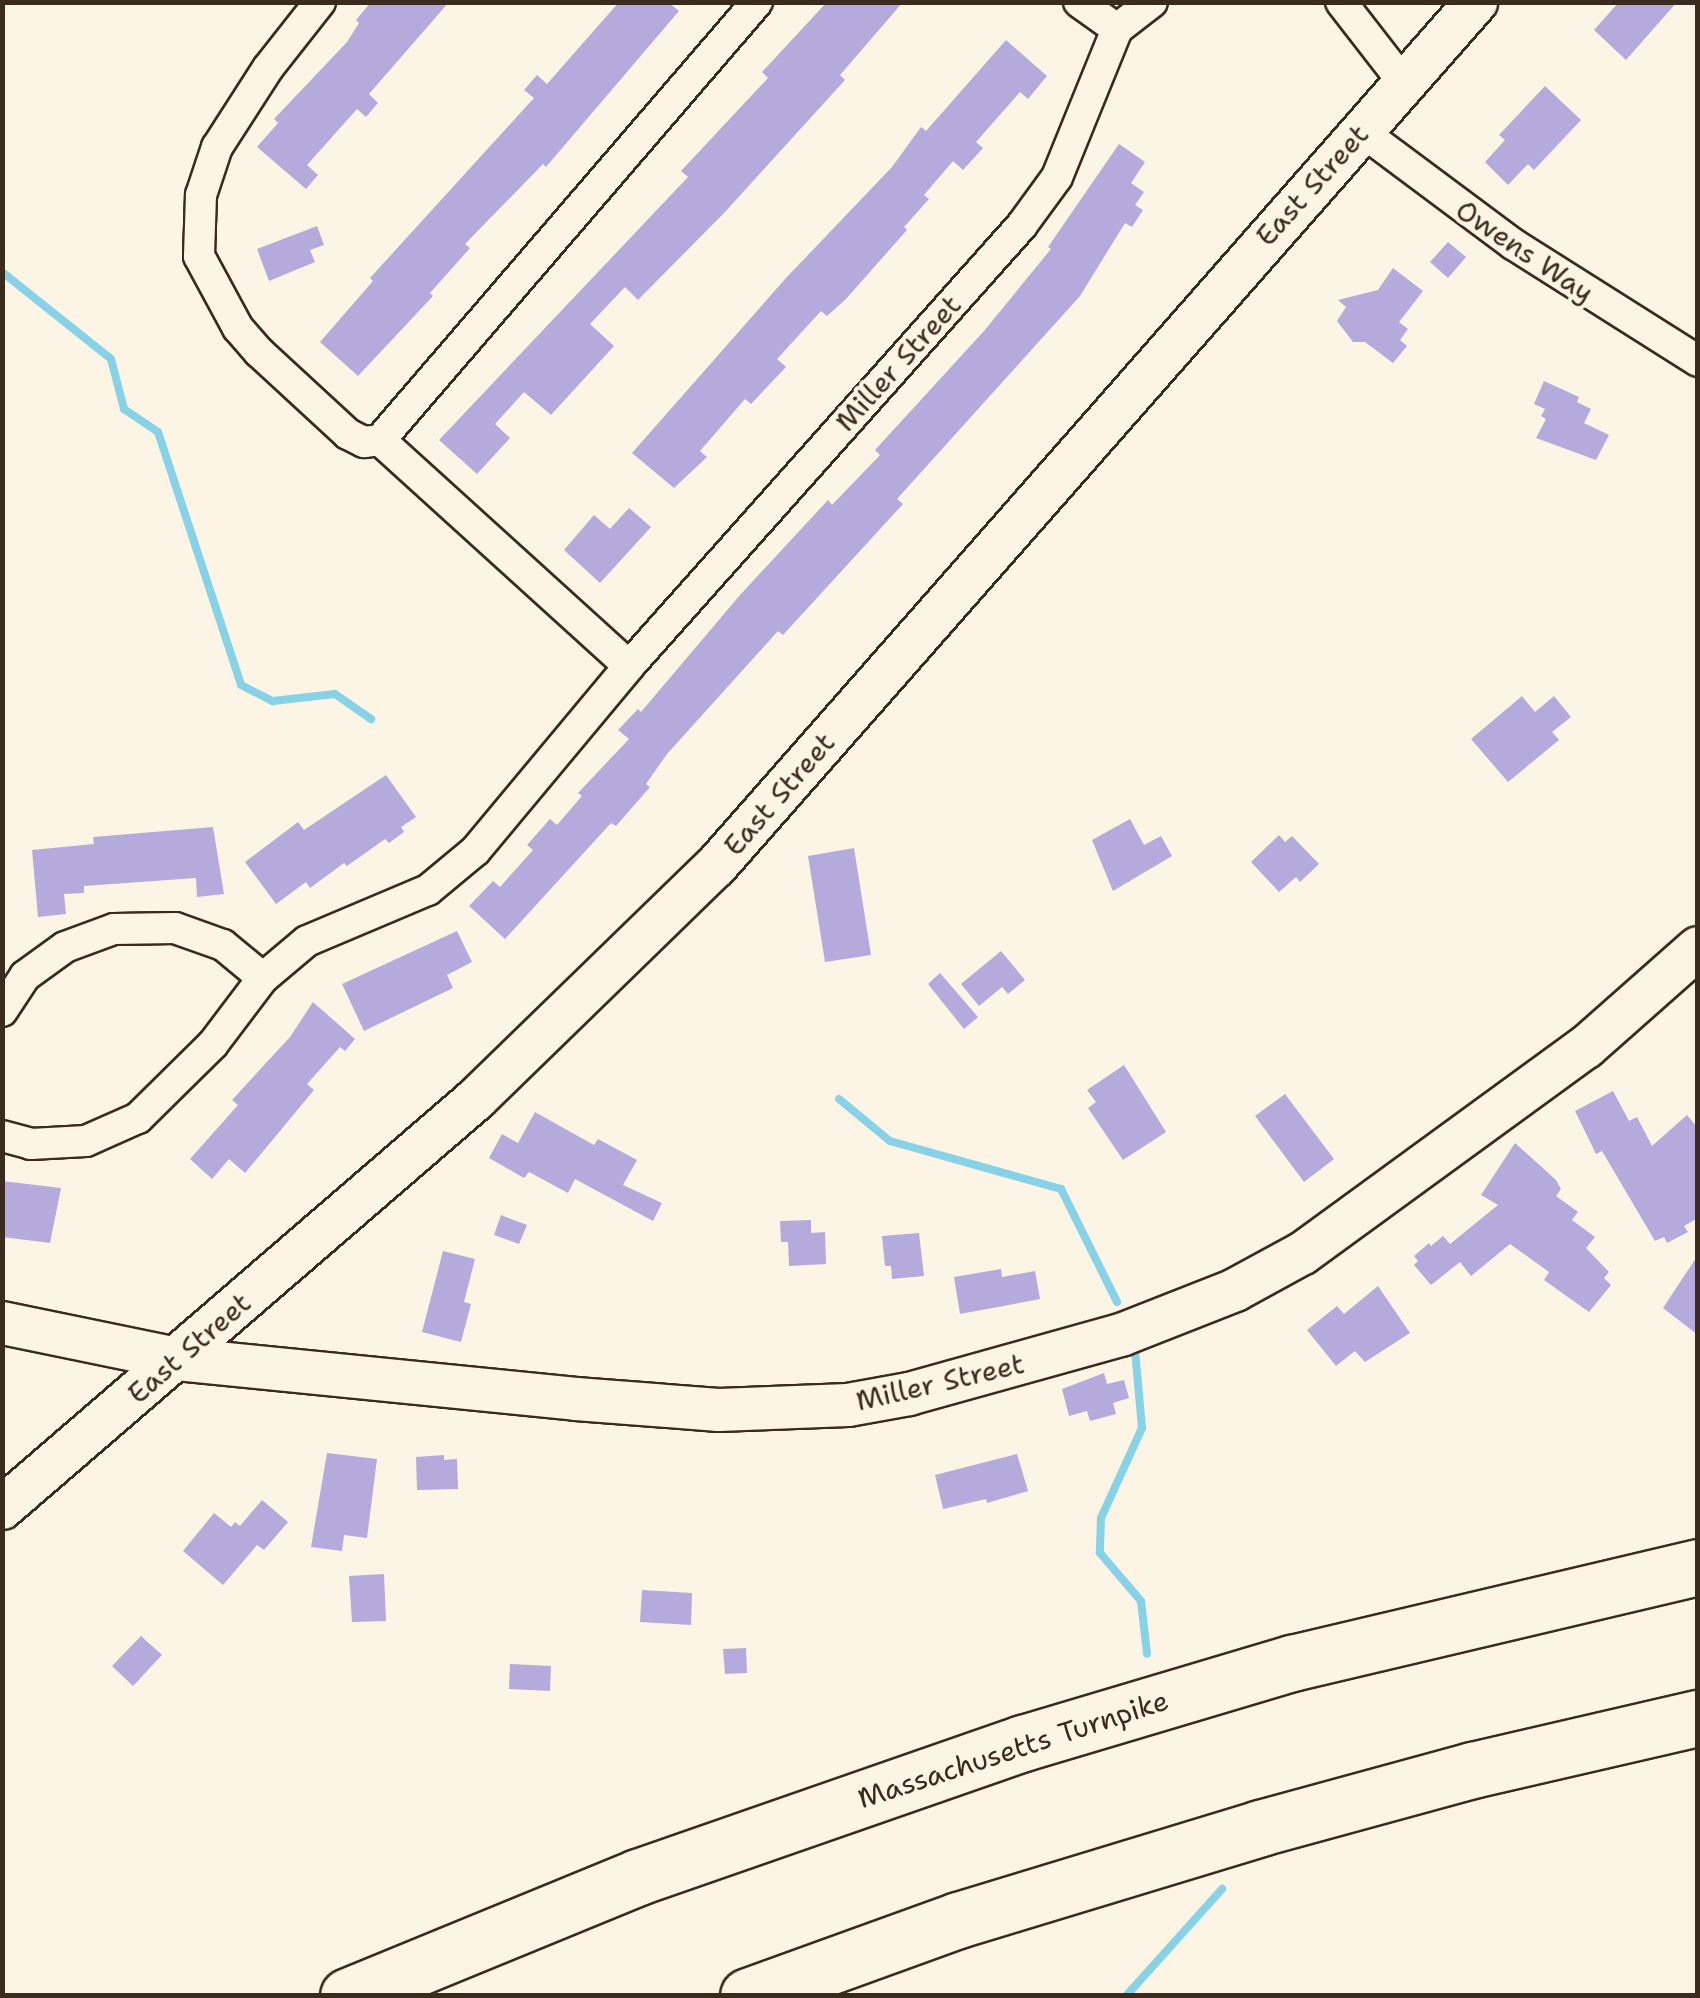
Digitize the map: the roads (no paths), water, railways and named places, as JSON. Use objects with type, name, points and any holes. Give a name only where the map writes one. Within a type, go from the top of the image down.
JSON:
[{"type":"highway","name":"Massachusetts Turnpike","points":[[348,1996],[638,1877],[1023,1743],[1292,1663],[1698,1567]]},
{"type":"highway","points":[[748,1996],[958,1920],[1243,1833],[1454,1774],[1698,1718]]},
{"type":"main road","name":"East Street","points":[[2,1508],[476,1099],[716,866],[1476,2]]},
{"type":"main road","name":"Miller Street","points":[[2,1323],[177,1358],[719,1410],[848,1405],[971,1378],[1176,1314],[1303,1253],[1586,1047],[1698,948]]},
{"type":"street","points":[[320,2],[251,92],[217,147],[201,195],[199,256],[238,328],[348,434],[364,442],[380,440],[757,2]]},
{"type":"street","points":[[1079,2],[1117,29],[1152,2]]},
{"type":"street","points":[[1341,2],[1403,82]]},
{"type":"street","name":"Miller Street","points":[[2,1136],[32,1144],[86,1142],[138,1118],[213,1044],[263,978],[306,941],[428,890],[476,851],[629,666],[1022,225],[1058,177],[1117,29]]},
{"type":"street","name":"Owens Way","points":[[1360,130],[1513,244],[1698,362]]},
{"type":"street","points":[[380,440],[629,666]]},
{"type":"street","points":[[2,1011],[25,976],[65,946],[114,930],[176,928],[223,945],[263,978]]},
{"type":"waterway","points":[[2,272],[111,359],[124,409],[158,432],[241,685],[273,701],[335,694],[371,719]]},
{"type":"waterway","points":[[839,1099],[890,1141],[1061,1189],[1117,1302]]},
{"type":"waterway","points":[[1135,1350],[1142,1428],[1101,1518],[1100,1553],[1141,1601],[1147,1654]]},
{"type":"waterway","points":[[1126,1996],[1222,1889]]}]
